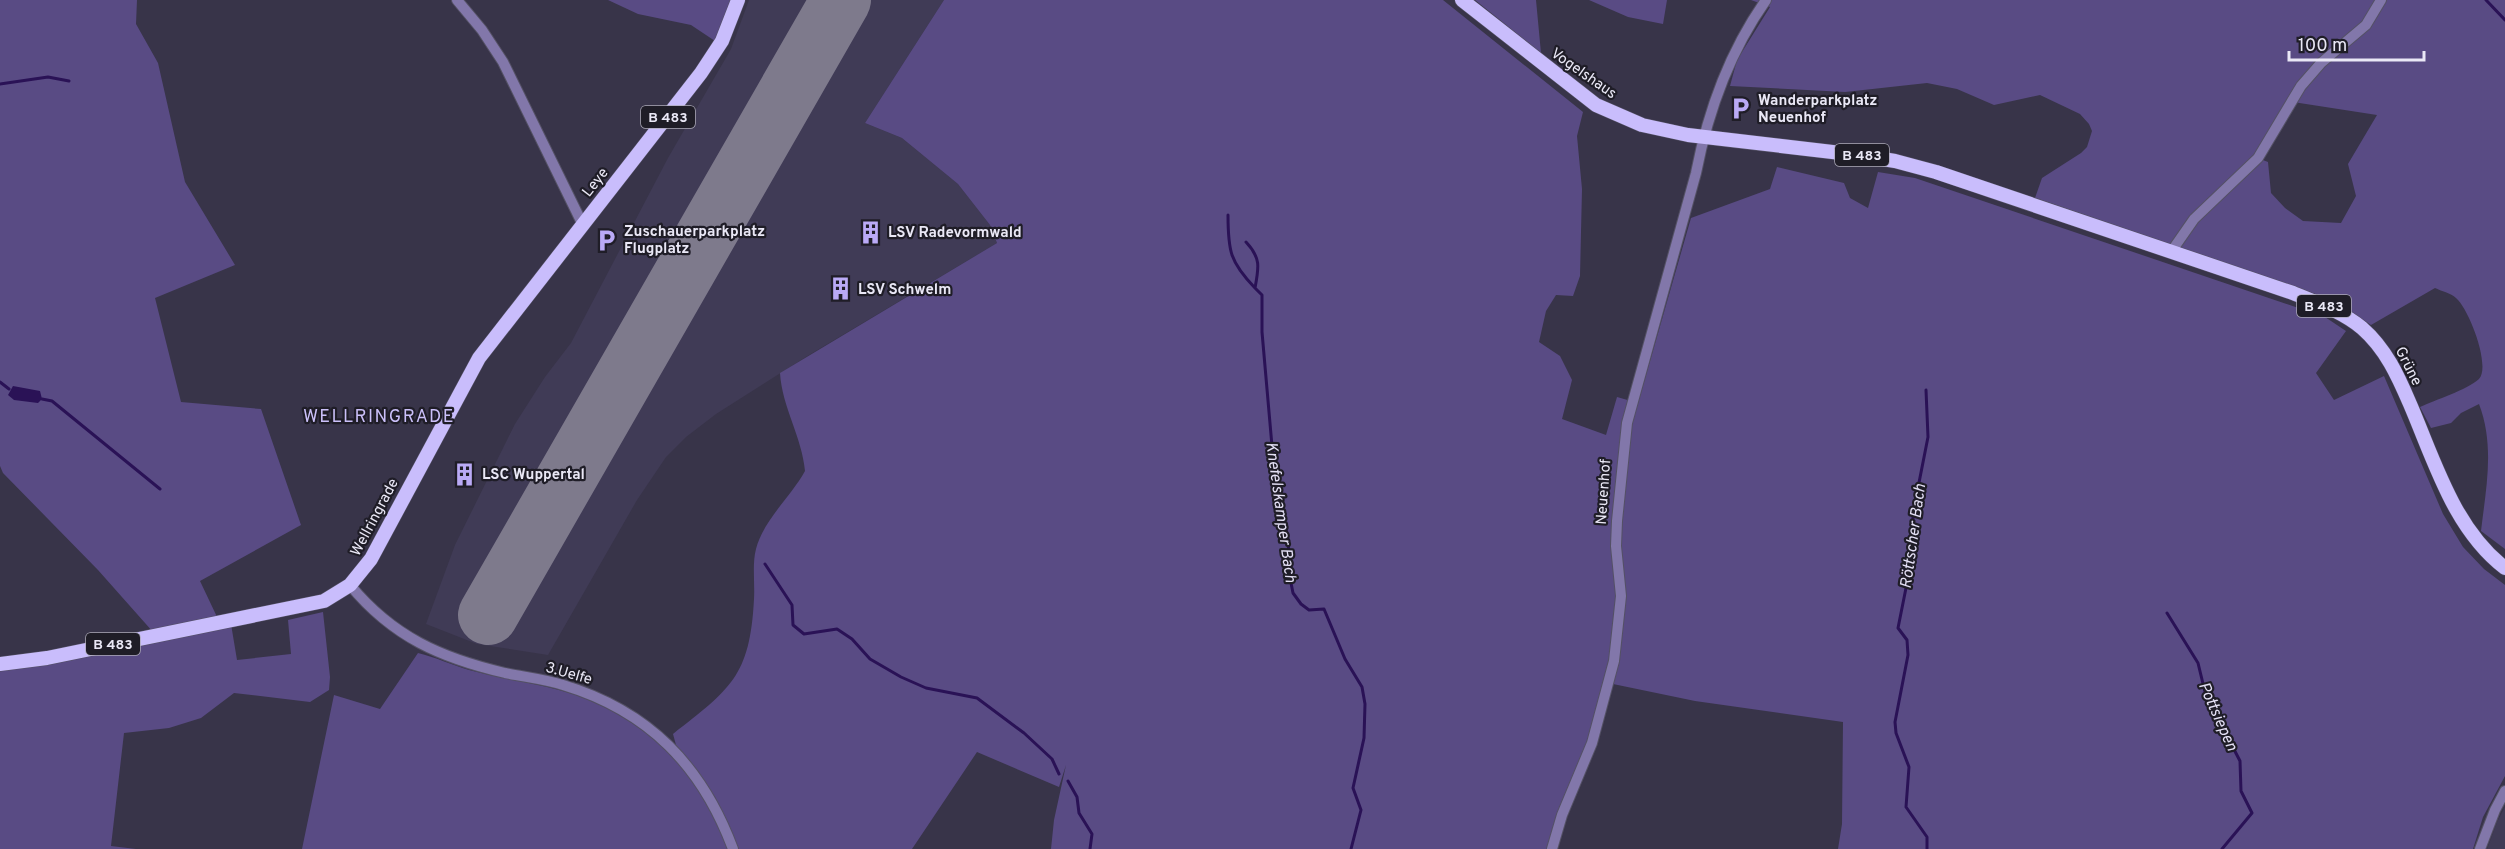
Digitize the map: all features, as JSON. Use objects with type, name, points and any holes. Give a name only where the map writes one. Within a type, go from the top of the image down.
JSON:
[{"type":"main road","name":"Leye","points":[[467,378],[501,327],[674,109],[714,54],[722,41],[738,0]]},
{"type":"main road","name":"Vogelshaus","points":[[1462,0],[1596,105],[1642,125],[1704,137]]},
{"type":"main road","name":"Grüne","points":[[1704,137],[1895,161],[2293,293],[2339,312],[2362,329],[2383,350],[2397,374],[2466,528],[2483,550],[2505,568]]},
{"type":"main road","name":"Wellringrade","points":[[0,664],[47,657],[324,601],[350,585],[365,569],[467,378]]},
{"type":"street","points":[[457,0],[482,30],[503,62],[583,225]]},
{"type":"street","name":"Neuenhof","points":[[1552,849],[1560,822],[1592,743],[1614,662],[1621,596],[1616,546],[1617,520],[1626,423],[1694,183],[1704,137],[1737,47],[1766,0]]},
{"type":"street","points":[[2171,252],[2194,219],[2258,158],[2301,86],[2321,63],[2366,25],[2380,0]]},
{"type":"street","name":"3.Uelfe","points":[[350,585],[392,627],[437,653],[469,664],[562,684],[597,697],[636,718],[659,736],[693,771],[716,809],[733,849]]},
{"type":"street","points":[[2480,849],[2494,810],[2505,791]]},
{"type":"shaded area","points":[[0,0],[137,0],[136,24],[158,63],[185,182],[235,265],[155,298],[181,402],[261,409],[301,525],[200,581],[218,619],[153,632],[98,570],[3,473],[0,466]]},
{"type":"shaded area","points":[[608,0],[731,0],[715,41],[691,25],[638,14]]},
{"type":"shaded area","points":[[749,0],[944,0],[865,123],[902,138],[958,184],[990,225],[997,243],[809,355],[716,414],[686,437],[666,457],[637,500],[548,655],[477,644],[426,624],[455,545],[515,424],[545,377],[571,343],[668,158],[731,49]]},
{"type":"shaded area","points":[[944,0],[1443,0],[1583,112],[1577,136],[1582,189],[1580,276],[1573,296],[1556,295],[1546,311],[1539,342],[1560,356],[1572,380],[1562,419],[1606,435],[1617,397],[1638,403],[1691,218],[1770,189],[1777,167],[1844,183],[1850,198],[1868,208],[1878,172],[1915,178],[2325,317],[2346,331],[2316,373],[2334,400],[2384,376],[2443,514],[2463,547],[2484,569],[2505,585],[2505,776],[2483,817],[2473,849],[1838,849],[1842,824],[1843,722],[1695,701],[1613,684],[1609,669],[1588,742],[1549,849],[1051,849],[1054,820],[1066,765],[1059,787],[977,752],[912,849],[738,849],[715,797],[676,745],[673,734],[723,692],[742,664],[752,625],[756,549],[771,518],[805,471],[800,446],[784,398],[780,373],[997,243],[990,225],[958,184],[902,138],[865,123]]},
{"type":"shaded area","points":[[1475,0],[1536,0],[1541,53]]},
{"type":"shaded area","points":[[1589,0],[1667,0],[1663,24],[1628,17]]},
{"type":"shaded area","points":[[1751,0],[2505,0],[2505,549],[2481,531],[2488,451],[2484,420],[2479,404],[2461,413],[2451,423],[2431,428],[2420,407],[2467,387],[2479,379],[2482,372],[2477,338],[2467,313],[2454,296],[2435,288],[2371,325],[2333,300],[2035,198],[2042,178],[2081,153],[2087,147],[2092,131],[2080,114],[2040,95],[1994,105],[1957,89],[1927,83],[1845,92],[1730,86],[1737,60],[1770,7]],"holes":[[[2293,102],[2377,115],[2348,164],[2356,196],[2341,223],[2303,221],[2285,208],[2271,193],[2268,162],[2255,157]]]},
{"type":"shaded area","points":[[13,386],[40,391],[42,399],[38,403],[14,400],[8,395]]},
{"type":"shaded area","points":[[323,612],[330,677],[329,690],[310,702],[234,693],[201,718],[169,728],[124,733],[111,846],[136,849],[0,849],[0,666],[231,624],[237,660],[291,654],[288,620]]},
{"type":"shaded area","points":[[418,653],[469,670],[582,697],[625,718],[663,747],[694,783],[711,808],[728,849],[302,849],[334,695],[380,709]]},
{"type":"shaded area","points":[[2505,807],[2505,849],[2487,849],[2497,822]]},
{"type":"waterway","points":[[2486,0],[2505,20]]},
{"type":"waterway","points":[[0,84],[48,77],[69,81]]},
{"type":"waterway","name":"Knefelskamper Bach","points":[[1228,215],[1232,255],[1240,271],[1255,288]]},
{"type":"waterway","name":"Knefelskamper Bach","points":[[1246,242],[1258,263],[1255,288],[1262,295],[1262,332],[1274,469],[1288,539],[1293,593],[1309,610],[1324,609],[1345,659],[1362,687],[1365,704],[1364,738],[1353,788],[1361,810],[1351,849]]},
{"type":"waterway","points":[[0,382],[9,389]]},
{"type":"waterway","name":"Röttscher Bach","points":[[1926,390],[1928,437],[1913,513],[1913,553],[1898,628],[1907,640],[1908,655],[1895,722],[1896,733],[1909,767],[1906,807],[1927,837],[1927,849]]},
{"type":"waterway","points":[[42,399],[52,401],[160,489]]},
{"type":"waterway","points":[[765,564],[792,605],[793,625],[804,634],[837,629],[852,639],[870,659],[901,677],[926,688],[977,698],[1024,733],[1052,759],[1059,774]]},
{"type":"waterway","name":"Pottsiepen","points":[[2167,613],[2198,663],[2205,692],[2225,724],[2222,730],[2240,761],[2241,791],[2252,813],[2222,849]]},
{"type":"waterway","points":[[1068,781],[1077,797],[1079,813],[1092,834],[1090,849]]},
{"type":"runway","points":[[488,615],[841,0]]},
{"type":"place","name":"Wanderparkplatz Neuenhof","points":[[1740,109]]},
{"type":"place","name":"LSV Radevormwald","points":[[870,232]]},
{"type":"place","name":"Zuschauerparkplatz Flugplatz","points":[[606,240]]},
{"type":"place","name":"LSV Schwelm","points":[[840,289]]},
{"type":"place","name":"LSC Wuppertal","points":[[464,474]]},
{"type":"district","name":"WELLRINGRADE","points":[[379,416]]}]
